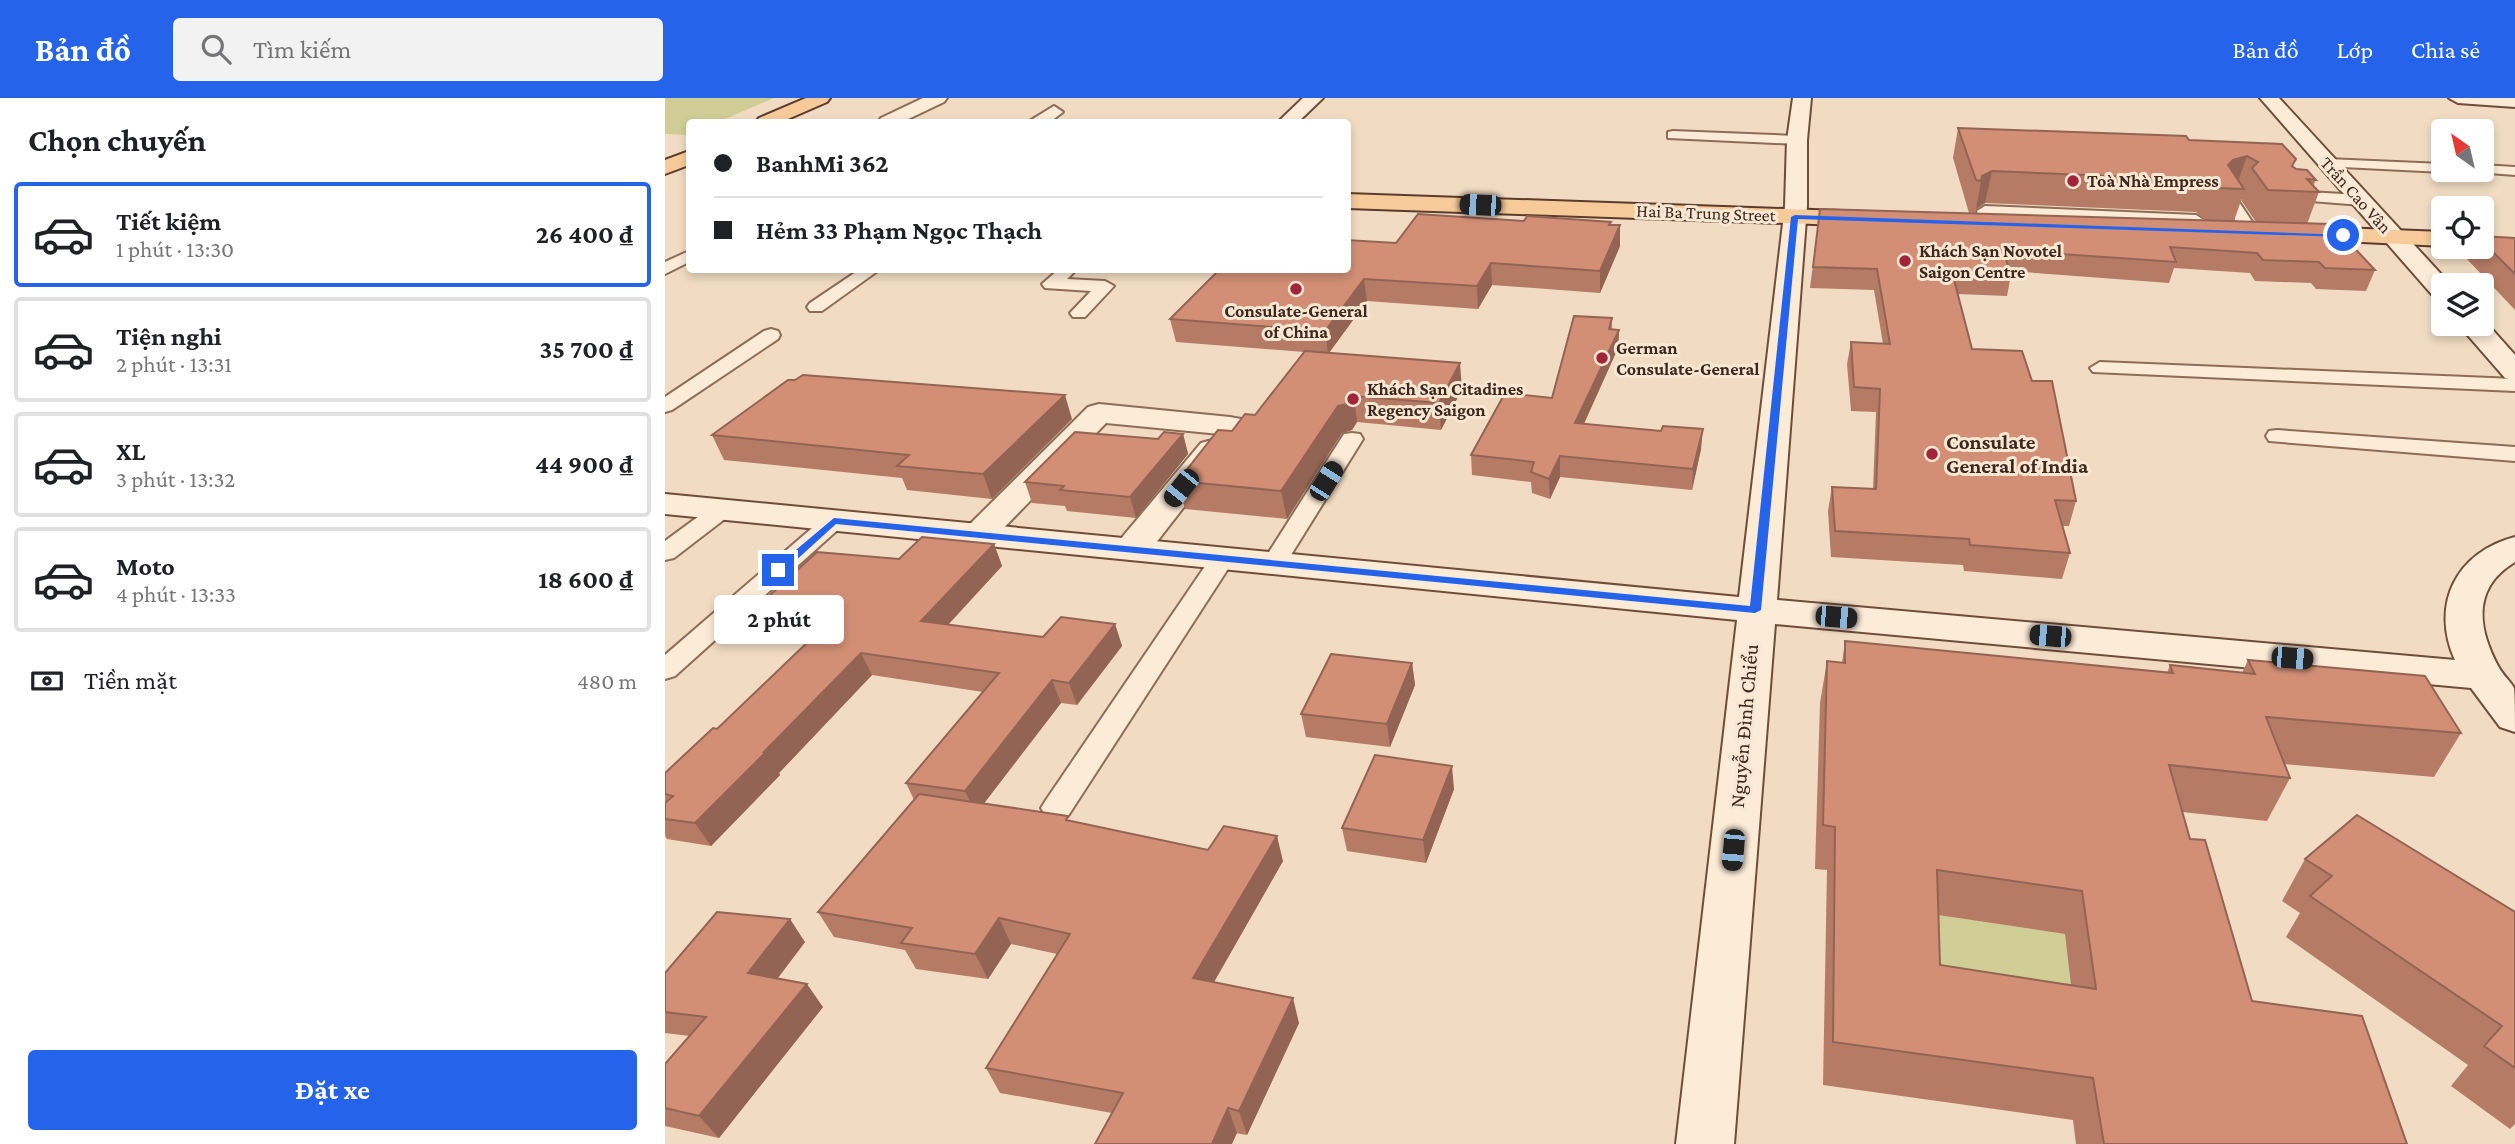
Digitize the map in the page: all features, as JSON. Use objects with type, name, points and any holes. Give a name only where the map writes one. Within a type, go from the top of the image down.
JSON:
[{"type":"main road","points":[[774,119],[821,98]]},
{"type":"main road","points":[[894,119],[938,98]]},
{"type":"main road","points":[[1290,119],[1314,98]]},
{"type":"main road","name":"Nguyễn Đình Chiểu","points":[[1705,1144],[1795,217],[1797,140],[1802,98]]},
{"type":"main road","name":"Trần Cao Vân","points":[[2269,98],[2431,279]]},
{"type":"main road","points":[[2458,98],[2515,101]]},
{"type":"main road","points":[[672,178],[686,161]]},
{"type":"main road","name":"Hai Ba Trung Street","points":[[1351,201],[1892,220]]},
{"type":"main road","points":[[1961,222],[1987,217],[2251,232],[2431,239]]},
{"type":"main road","points":[[2483,336],[2515,372]]},
{"type":"main road","points":[[978,535],[1099,413],[1230,426],[1132,550]]},
{"type":"main road","points":[[665,504],[1755,610],[2483,676]]},
{"type":"main road","points":[[2515,548],[2476,576],[2465,596],[2463,619],[2469,646],[2483,676],[2515,718]]},
{"type":"lane","points":[[1673,135],[1797,140]]},
{"type":"lane","points":[[2327,163],[2431,167]]},
{"type":"lane","points":[[2494,170],[2515,171]]},
{"type":"lane","points":[[2237,195],[2228,197],[2251,232]]},
{"type":"lane","points":[[2290,197],[2361,201]]},
{"type":"lane","points":[[665,269],[686,258]]},
{"type":"lane","points":[[816,307],[866,273]]},
{"type":"lane","points":[[1064,273],[1051,284],[1105,286],[1079,313]]},
{"type":"lane","points":[[665,406],[771,335]]},
{"type":"lane","points":[[2100,368],[2515,385]]},
{"type":"lane","points":[[2277,436],[2515,454]]},
{"type":"lane","points":[[1274,563],[1352,439]]},
{"type":"lane","points":[[665,553],[722,510]]},
{"type":"lane","points":[[665,670],[834,521]]},
{"type":"lane","points":[[1057,808],[1223,558]]},
{"type":"shaded area","points":[[665,98],[774,98],[725,119],[686,119],[686,135],[665,134]]},
{"type":"shaded area","points":[[1925,913],[2065,934],[2077,1032],[1927,1008]]},
{"type":"building","points":[[1958,128],[2186,136],[2189,140],[2282,144],[2296,159],[2292,166],[2307,170],[2316,180],[2307,179],[2319,192],[2268,190],[2252,168],[2258,162],[2247,156],[2233,160],[2228,165],[2244,189],[2217,188],[2206,180],[1992,171],[1982,176],[1981,181],[1976,180]]},
{"type":"building","points":[[1820,209],[2332,224],[2375,270],[2325,268],[2319,262],[2263,260],[2257,253],[2170,247],[2176,262],[2003,250],[2011,275],[1952,272],[1972,349],[2022,351],[2032,381],[2052,381],[2076,501],[2055,500],[2070,553],[1970,545],[1969,539],[1835,531],[1832,487],[1876,489],[1880,389],[1854,387],[1851,342],[1890,344],[1877,269],[1813,267]]},
{"type":"building","points":[[1418,214],[1524,221],[1527,216],[1611,222],[1609,225],[1620,225],[1600,271],[1491,263],[1477,286],[1364,279],[1325,331],[1170,319],[1216,273],[1351,273],[1351,240],[1396,243]]},
{"type":"building","points":[[2494,237],[2515,238],[2515,274],[2494,253]]},
{"type":"building","points":[[1574,316],[1612,318],[1609,329],[1619,330],[1575,423],[1661,431],[1663,426],[1703,429],[1693,469],[1560,456],[1549,479],[1531,472],[1534,462],[1471,455],[1505,393],[1552,398]]},
{"type":"building","points":[[1305,351],[1460,363],[1439,403],[1354,396],[1348,404],[1338,406],[1281,491],[1178,481],[1218,430],[1232,431],[1245,414],[1255,415]]},
{"type":"building","points":[[803,375],[1065,395],[983,474],[897,466],[909,455],[712,435],[788,380],[795,380]]},
{"type":"building","points":[[1075,432],[1158,439],[1164,432],[1183,434],[1130,497],[1060,490],[1064,486],[1025,482]]},
{"type":"building","points":[[922,537],[994,544],[921,621],[1043,637],[1061,617],[1115,624],[1069,683],[1052,680],[965,791],[906,783],[999,673],[861,653],[695,823],[665,819],[665,803],[673,796],[665,794],[665,773],[713,728],[717,729],[837,614],[758,606],[817,552],[899,559]]},
{"type":"building","points":[[1845,641],[2173,673],[2170,665],[2255,674],[2248,660],[2425,676],[2461,733],[2266,717],[2290,778],[2169,765],[2190,839],[2205,840],[2252,1001],[2362,1016],[2407,1144],[2104,1144],[2093,1078],[1833,1042],[1835,827],[1823,825],[1827,661],[1845,663]],"holes":[[[1937,870],[2082,891],[2096,989],[1940,965]]]},
{"type":"building","points":[[1331,654],[1412,663],[1387,724],[1301,714]]},
{"type":"building","points":[[1375,755],[1452,766],[1423,840],[1342,828]]},
{"type":"building","points":[[919,794],[1068,816],[1066,820],[1208,850],[1224,826],[1277,836],[1193,978],[1293,998],[1239,1111],[1228,1108],[1212,1144],[1095,1144],[1123,1093],[986,1068],[1070,934],[999,918],[975,954],[901,943],[912,928],[818,912]]},
{"type":"building","points":[[2357,815],[2515,912],[2515,1068],[2484,1046],[2502,1026],[2310,896],[2332,876],[2305,859]]},
{"type":"building","points":[[717,912],[790,919],[748,973],[807,984],[699,1116],[665,1108],[665,1064],[706,1017],[665,1012],[665,973]]},
{"type":"place","name":"Toà Nhà Empress","points":[[2073,181]]},
{"type":"place","name":"Khách Sạn Novotel Saigon Centre","points":[[1905,261]]},
{"type":"place","name":"Consulate-General of China","points":[[1296,289]]},
{"type":"place","name":"German Consulate-General","points":[[1602,358]]},
{"type":"place","name":"Khách Sạn Citadines Regency Saigon","points":[[1353,399]]},
{"type":"place","name":"Consulate General of India","points":[[1932,454]]},
{"type":"route","points":[[778,570],[834,521],[1755,610],[1795,217],[2343,235]]}]
